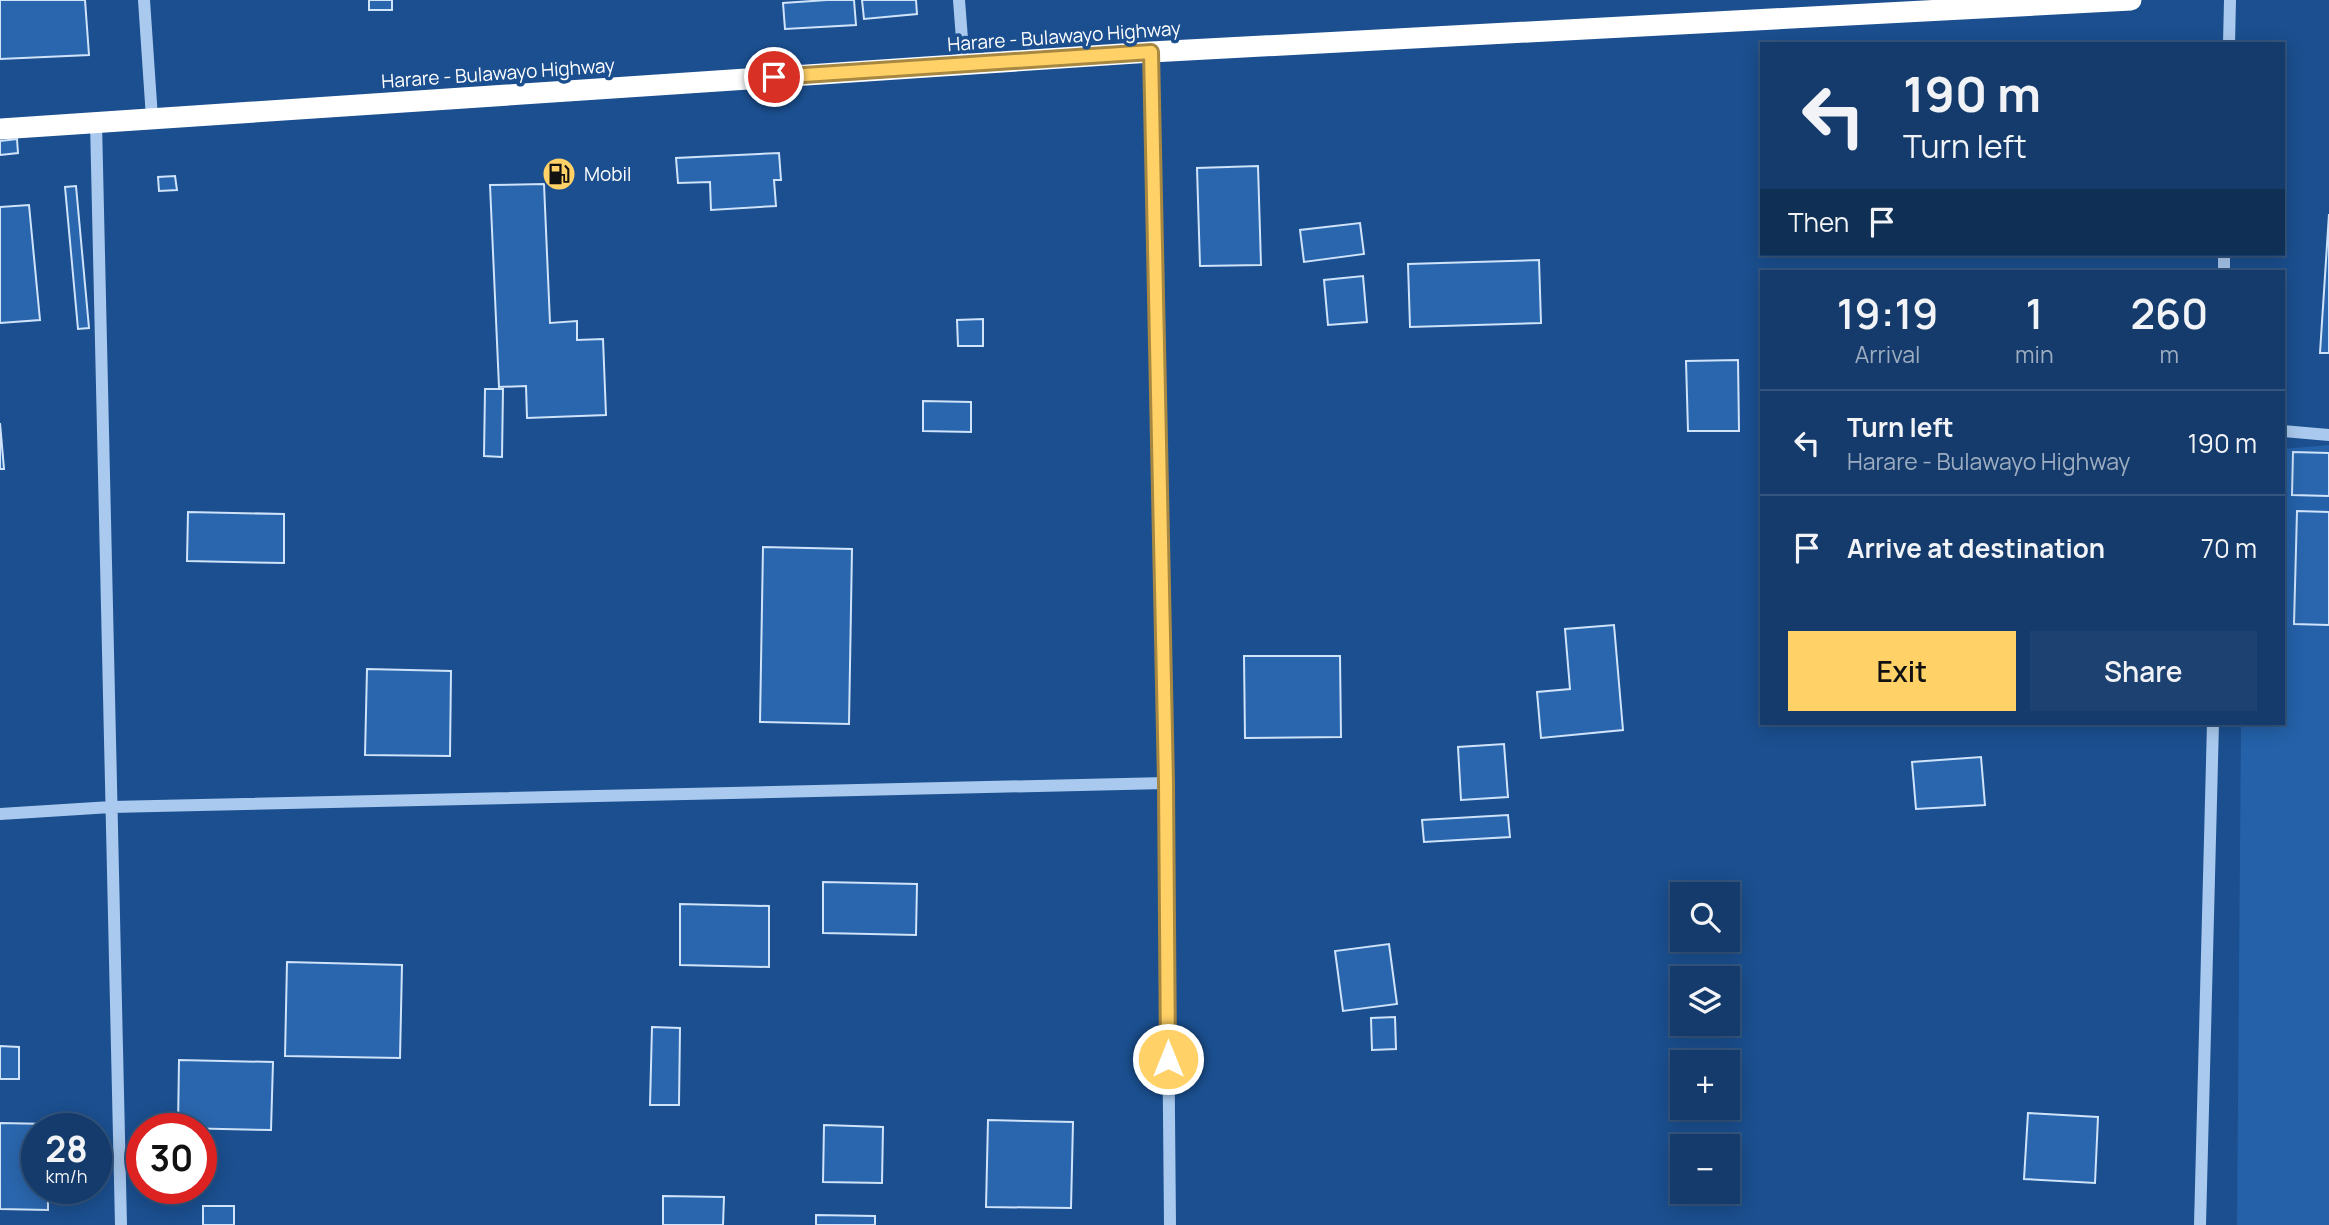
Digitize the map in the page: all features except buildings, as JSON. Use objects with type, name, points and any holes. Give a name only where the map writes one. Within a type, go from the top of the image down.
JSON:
[{"type":"highway","name":"Harare - Bulawayo Highway","points":[[0,129],[1151,52],[2132,0]]},
{"type":"street","points":[[144,0],[152,118]]},
{"type":"street","points":[[959,0],[964,65]]},
{"type":"street","points":[[2229,42],[2230,0]]},
{"type":"street","points":[[1151,52],[1166,783],[1170,1225]]},
{"type":"street","points":[[96,122],[121,1225]]},
{"type":"street","points":[[2285,431],[2329,435]]},
{"type":"street","points":[[2200,1225],[2213,725]]},
{"type":"street","points":[[0,814],[111,807],[1166,783]]},
{"type":"shaded area","points":[[2329,445],[2329,1225],[2237,1225],[2241,725],[2285,725],[2285,449]]},
{"type":"place","name":"Mobil","points":[[559,174]]},
{"type":"route","points":[[774,77],[1151,52],[1166,783],[1168,1059]]}]
